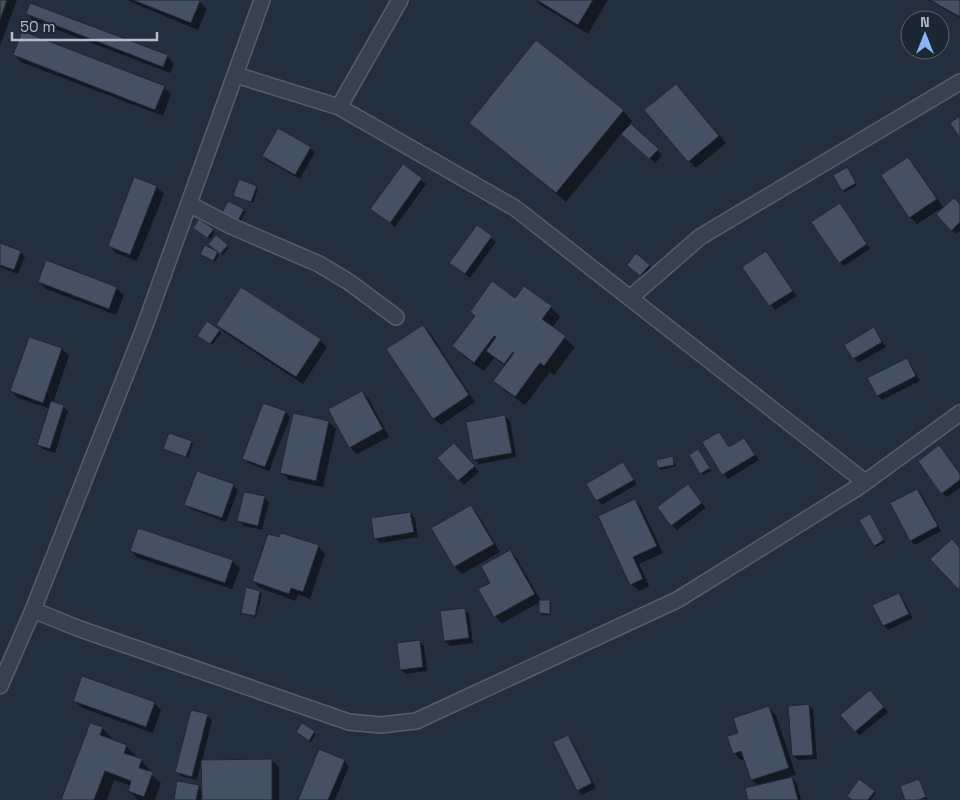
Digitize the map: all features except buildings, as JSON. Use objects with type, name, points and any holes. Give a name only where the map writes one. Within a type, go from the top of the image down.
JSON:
[{"type":"street","points":[[0,686],[143,331],[262,0]]},
{"type":"street","points":[[339,107],[400,0]]},
{"type":"street","points":[[236,74],[339,107],[515,208],[865,482]]},
{"type":"street","points":[[630,298],[700,237],[960,82]]},
{"type":"street","points":[[189,204],[231,226],[319,264],[349,282],[396,317]]},
{"type":"street","points":[[32,610],[80,629],[349,722],[382,725],[416,721],[677,600],[865,482],[960,413]]}]
